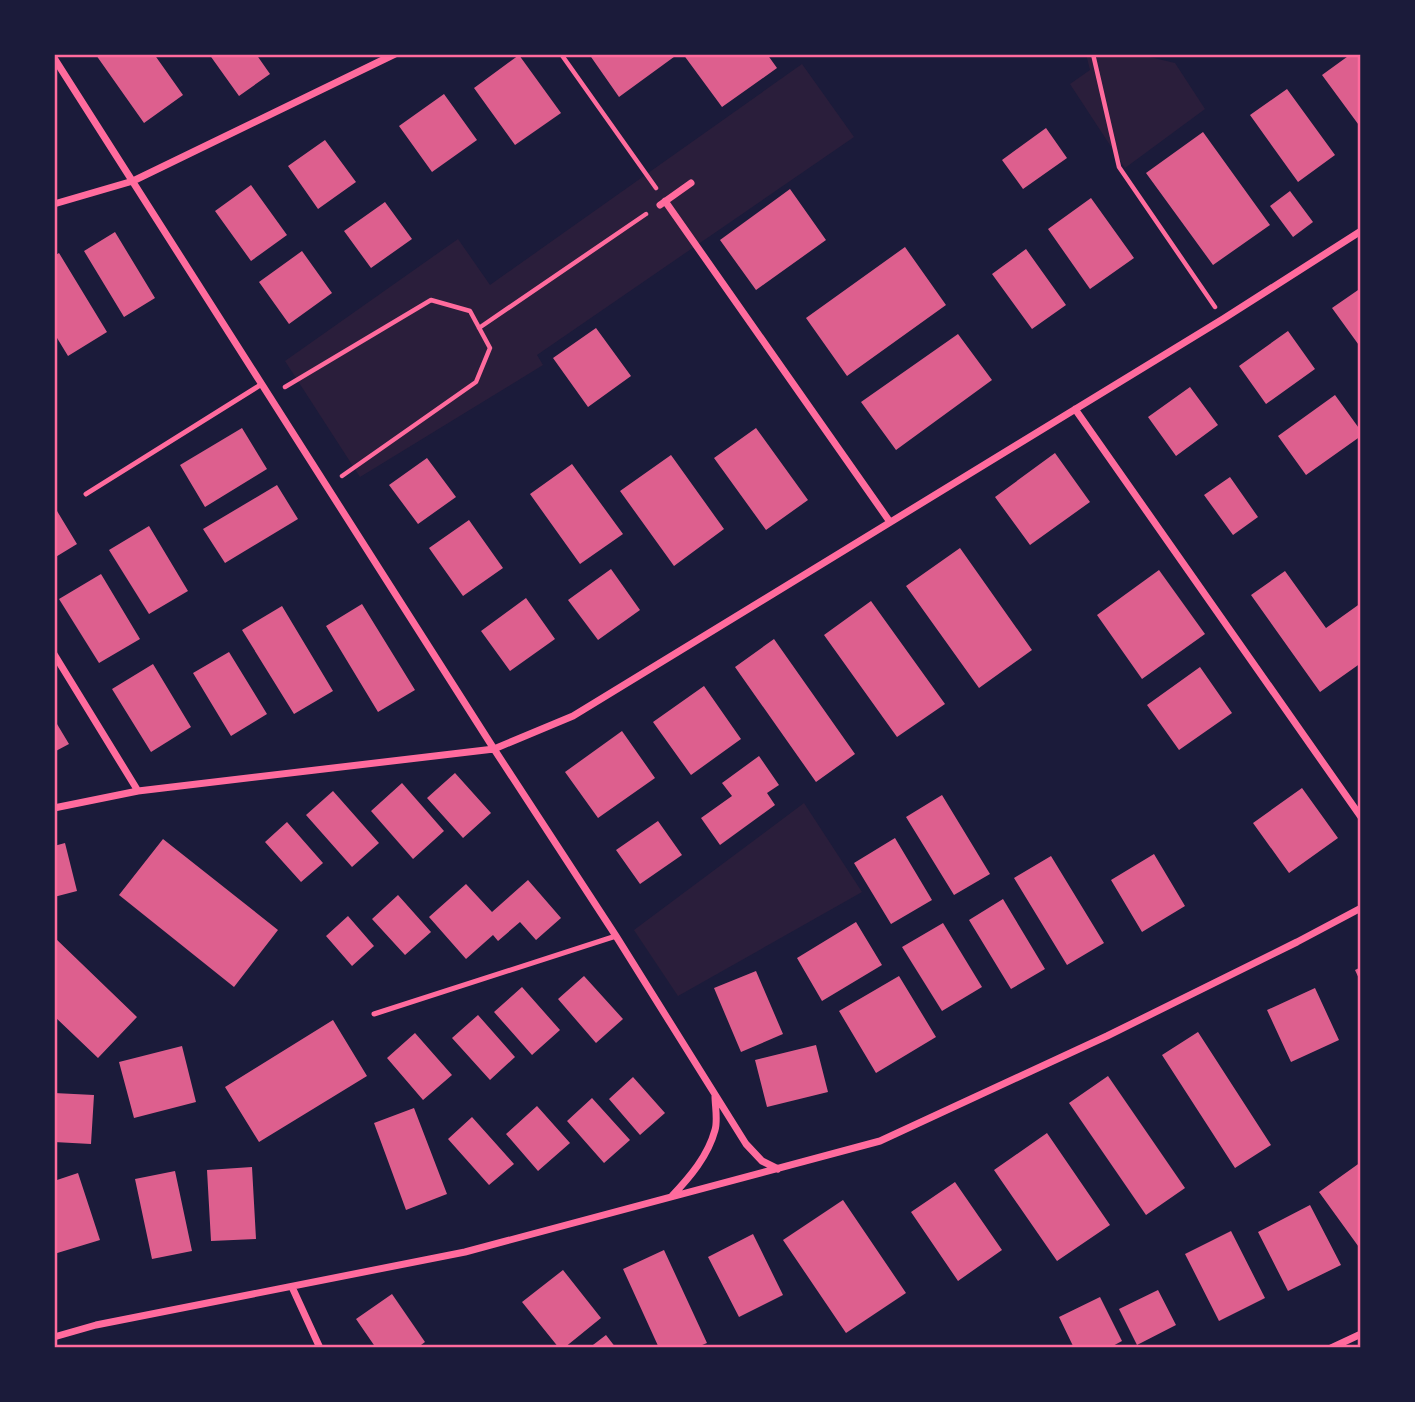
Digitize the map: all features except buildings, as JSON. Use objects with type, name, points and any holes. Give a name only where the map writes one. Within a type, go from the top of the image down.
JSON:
[{"type":"street","points":[[54,204],[133,181],[395,54]]},
{"type":"street","points":[[54,58],[616,936],[746,1144],[762,1161],[778,1169]]},
{"type":"street","points":[[691,183],[662,203],[890,522]]},
{"type":"street","points":[[54,808],[138,790],[494,748],[573,716],[1223,319],[1361,231]]},
{"type":"street","points":[[1075,409],[1361,817]]},
{"type":"street","points":[[54,654],[138,790]]},
{"type":"street","points":[[54,1337],[96,1325],[465,1252],[880,1141],[1107,1036],[1361,908]]},
{"type":"street","points":[[671,1197],[691,1177],[707,1150],[716,1128],[715,1095]]},
{"type":"street","points":[[292,1287],[320,1348]]},
{"type":"street","points":[[1331,1348],[1361,1334]]},
{"type":"lane","points":[[86,494],[262,383]]},
{"type":"lane","points":[[374,1014],[616,936]]},
{"type":"path","points":[[480,328],[662,203],[561,54]]},
{"type":"path","points":[[1093,54],[1119,167],[1223,319]]},
{"type":"path","points":[[270,397],[430,300],[470,311],[490,348],[476,382],[327,487]]},
{"type":"shaded area","points":[[1086,54],[1137,54],[1175,63],[1205,109],[1125,168],[1070,84],[1090,70]]},
{"type":"shaded area","points":[[802,64],[854,137],[537,355],[543,365],[360,477],[285,361],[458,239],[490,285]]},
{"type":"shaded area","points":[[804,803],[862,892],[678,996],[634,930]]}]
